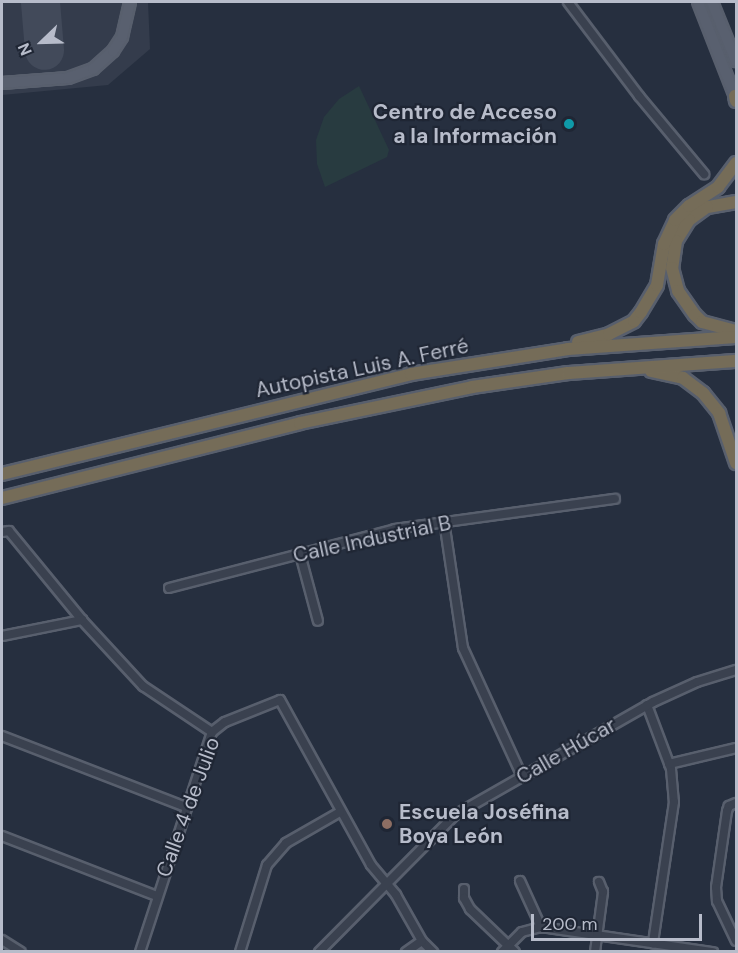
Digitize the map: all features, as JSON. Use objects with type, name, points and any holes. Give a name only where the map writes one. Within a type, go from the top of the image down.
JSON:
[{"type":"highway","points":[[525,355],[546,346],[594,338],[634,321],[647,304],[657,285],[664,244],[675,220],[689,206],[718,188],[736,163]]},
{"type":"highway","points":[[736,202],[707,207],[689,220],[676,241],[672,267],[678,291],[702,322],[736,331]]},
{"type":"highway","name":"Autopista Luis A. Ferré","points":[[2,474],[400,377],[568,349],[736,337]]},
{"type":"highway","name":"Autopista Luis A. Ferré","points":[[2,498],[308,421],[472,387],[568,373],[736,361]]},
{"type":"highway","points":[[568,373],[646,370],[683,378],[703,393],[719,413],[736,463]]},
{"type":"main road","points":[[2,82],[68,78],[93,69],[113,51],[122,37],[130,2]]},
{"type":"main road","points":[[698,2],[736,99]]},
{"type":"main road","points":[[712,2],[736,61]]},
{"type":"street","points":[[568,2],[639,96],[704,174]]},
{"type":"street","name":"Calle Industrial B","points":[[169,588],[395,529],[615,500]]},
{"type":"street","points":[[444,521],[463,648],[522,776]]},
{"type":"street","points":[[2,532],[9,531],[82,620],[143,686],[212,732]]},
{"type":"street","points":[[300,554],[318,621]]},
{"type":"street","points":[[2,636],[82,620]]},
{"type":"street","name":"Calle Húcar","points":[[319,951],[455,815],[647,705],[697,682],[736,670]]},
{"type":"street","name":"Calle 4 de Julio","points":[[140,951],[212,732],[225,722],[280,700],[371,865],[396,895],[422,940],[433,951]]},
{"type":"street","points":[[647,705],[669,764],[674,802],[653,943]]},
{"type":"street","points":[[2,736],[186,807]]},
{"type":"street","points":[[669,764],[736,748]]},
{"type":"street","points":[[736,803],[729,806],[727,811],[716,887],[717,901],[736,940]]},
{"type":"street","points":[[240,951],[267,865],[286,843],[340,812]]},
{"type":"street","points":[[2,836],[157,896]]},
{"type":"street","points":[[520,881],[541,927]]},
{"type":"street","points":[[595,951],[603,892],[599,882]]},
{"type":"street","points":[[464,889],[464,898],[470,909],[508,949],[522,932],[541,927],[713,951]]},
{"type":"street","points":[[2,940],[21,951]]},
{"type":"street","points":[[406,951],[422,940]]},
{"type":"shaded area","points":[[2,2],[148,2],[150,49],[108,85],[2,95]]},
{"type":"green space","points":[[359,86],[389,150],[387,157],[325,187],[317,164],[316,140],[324,117],[339,99]]},
{"type":"runway","points":[[40,2],[44,50]]},
{"type":"place","name":"Centro de Acceso a la Información","points":[[569,124]]},
{"type":"place","name":"Escuela Joséfina Boya León","points":[[387,824]]}]
